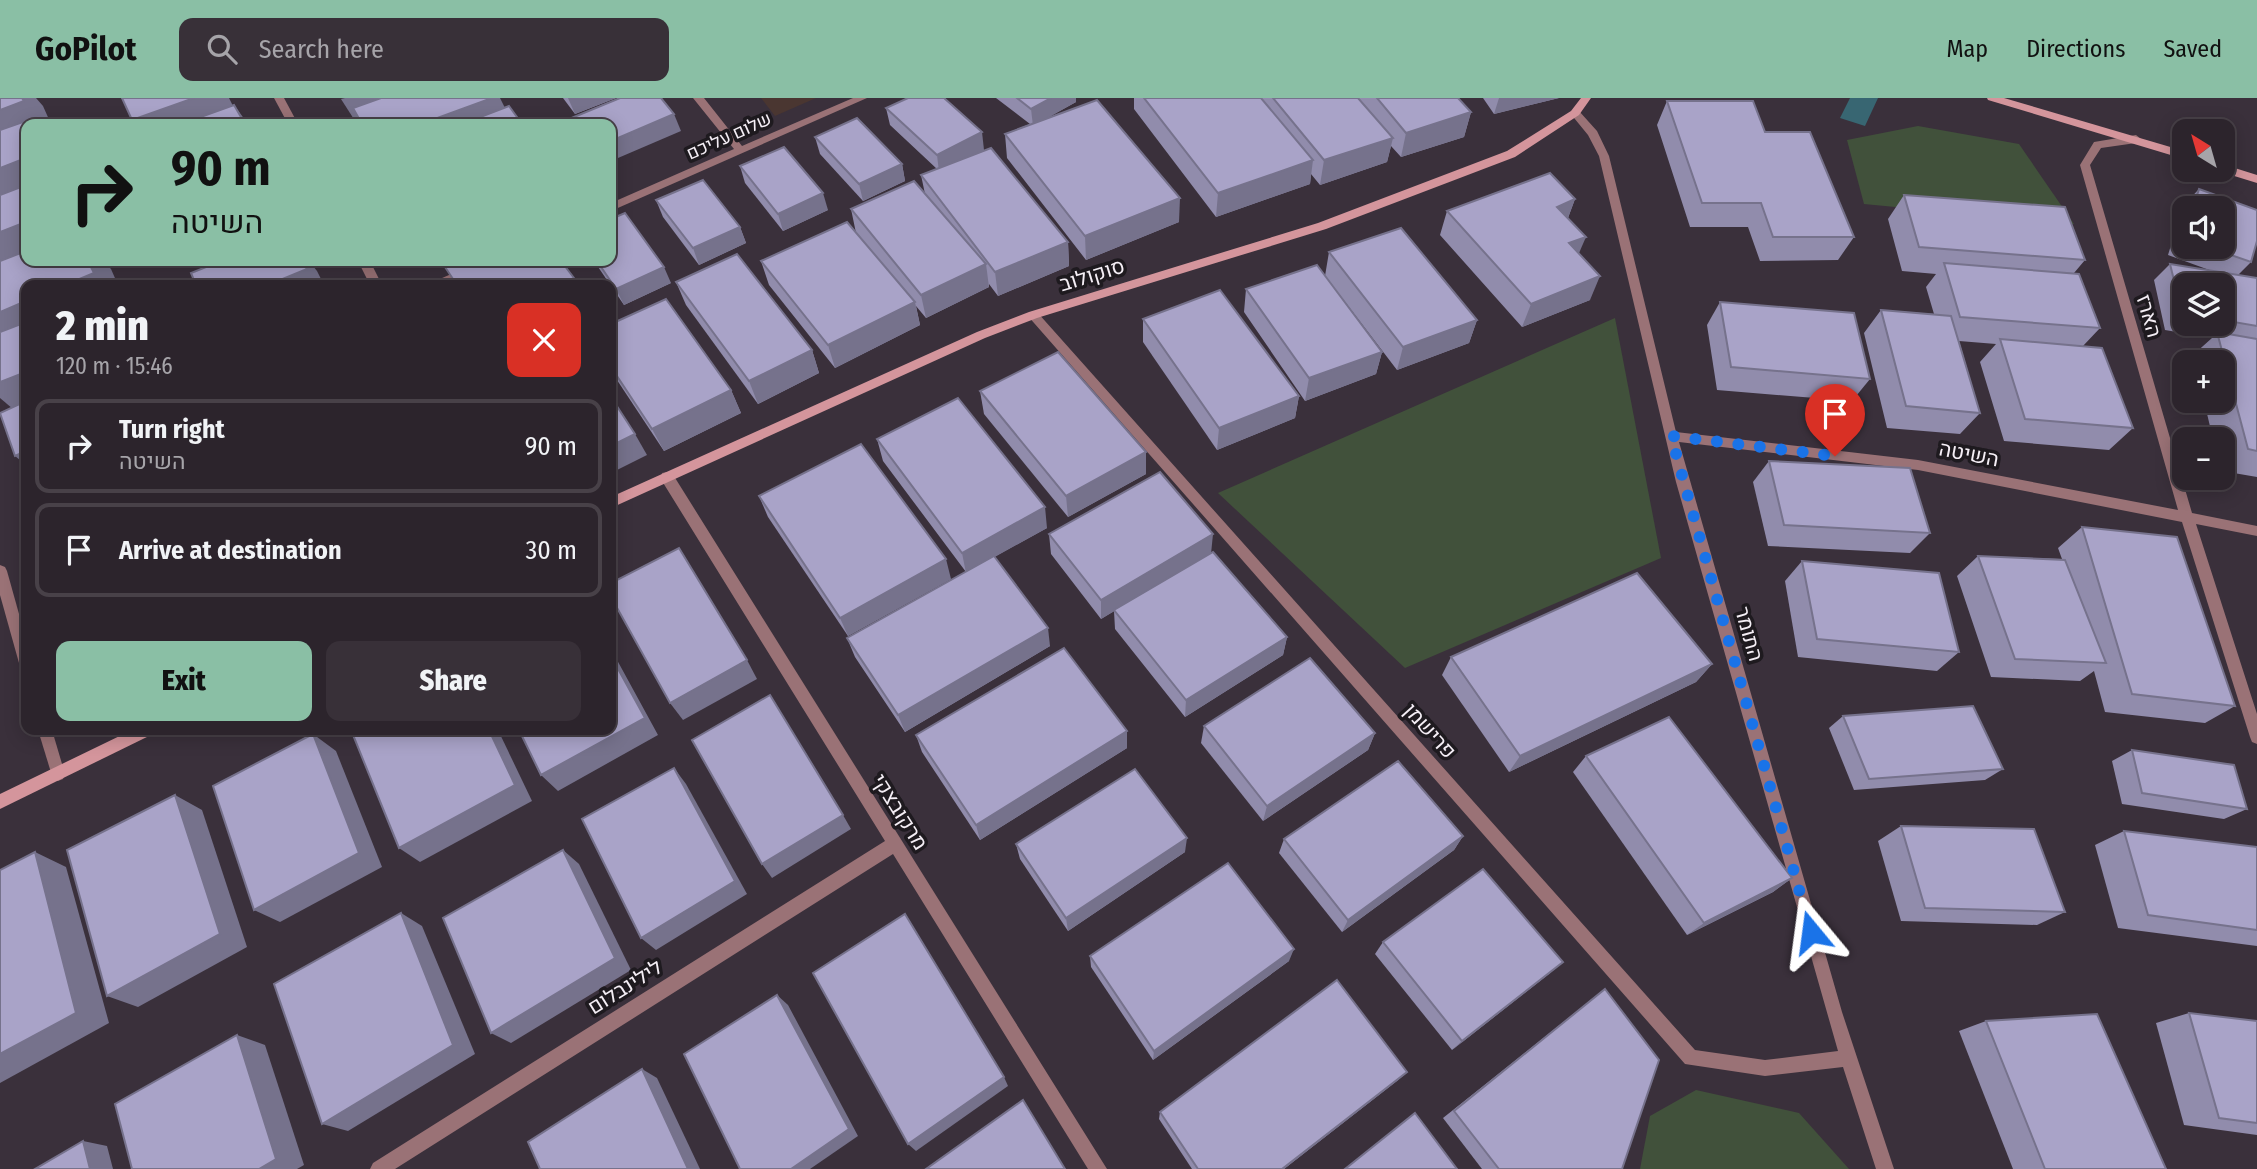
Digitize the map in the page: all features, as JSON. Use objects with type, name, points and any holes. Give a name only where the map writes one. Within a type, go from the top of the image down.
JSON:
[{"type":"street","points":[[279,98],[290,119]]},
{"type":"street","points":[[698,98],[740,150]]},
{"type":"street","name":"שלום עליכם","points":[[616,205],[862,98]]},
{"type":"street","name":"סוקולוב","points":[[616,501],[981,335],[1033,315],[1322,226],[1511,155],[1575,113],[1586,98]]},
{"type":"street","points":[[1992,98],[2172,151]]},
{"type":"street","name":"התומר","points":[[1575,113],[1593,133],[1604,156],[1671,436],[1847,1058],[1885,1169]]},
{"type":"street","name":"הארז","points":[[2136,139],[2098,145],[2085,165],[2186,515],[2257,737]]},
{"type":"street","points":[[2235,172],[2257,179]]},
{"type":"street","points":[[448,280],[480,266]]},
{"type":"street","name":"פרישמן","points":[[1033,315],[1691,1058],[1765,1068],[1847,1058]]},
{"type":"street","name":"השיטה","points":[[1671,436],[1918,465],[2186,515],[2257,531]]},
{"type":"street","name":"מרקובצקי","points":[[667,477],[1098,1169]]},
{"type":"street","points":[[0,571],[21,645]]},
{"type":"street","points":[[46,735],[58,774]]},
{"type":"street","points":[[0,802],[136,735]]},
{"type":"street","name":"לילינבלום","points":[[379,1169],[895,844]]},
{"type":"shaded area","points":[[761,98],[816,98],[775,116]]},
{"type":"green space","points":[[1918,126],[2019,144],[2074,224],[1864,204],[1847,140]]},
{"type":"green space","points":[[1615,318],[1661,558],[1405,668],[1218,493]]},
{"type":"green space","points":[[1696,1090],[1799,1113],[1849,1169],[1640,1169],[1650,1116]]},
{"type":"water","points":[[1850,98],[1878,98],[1865,126],[1840,118]]},
{"type":"building","points":[[0,98],[22,98],[24,101],[0,110]]},
{"type":"building","points":[[122,98],[194,98],[135,119],[132,119]]},
{"type":"building","points":[[381,98],[492,98],[435,119],[359,119],[353,108]]},
{"type":"building","points":[[620,98],[661,98],[674,114],[616,139],[616,119],[569,119]]},
{"type":"building","points":[[908,98],[944,98],[982,132],[937,155],[886,108]]},
{"type":"building","points":[[1017,98],[1051,98],[1031,109]]},
{"type":"building","points":[[1144,98],[1261,98],[1313,160],[1218,193]]},
{"type":"building","points":[[1273,98],[1358,98],[1393,138],[1324,160]]},
{"type":"building","points":[[1377,98],[1458,98],[1471,112],[1406,133]]},
{"type":"building","points":[[1097,100],[1180,198],[1085,236],[1005,134]]},
{"type":"building","points":[[1667,101],[1753,101],[1765,132],[1810,132],[1854,237],[1773,237],[1761,203],[1702,203]]},
{"type":"building","points":[[234,105],[242,119],[195,119]]},
{"type":"building","points":[[509,106],[518,119],[475,119]]},
{"type":"building","points":[[857,118],[902,164],[859,184],[815,137]]},
{"type":"building","points":[[21,123],[21,160],[0,168],[0,130]]},
{"type":"building","points":[[784,147],[823,193],[778,214],[740,166]]},
{"type":"building","points":[[991,148],[1068,242],[995,272],[921,175]]},
{"type":"building","points":[[1550,173],[1575,199],[1557,207],[1586,237],[1569,243],[1600,276],[1531,304],[1447,211]]},
{"type":"building","points":[[703,180],[740,227],[693,248],[656,200]]},
{"type":"building","points":[[914,181],[986,264],[921,295],[851,209]]},
{"type":"building","points":[[21,187],[21,224],[0,232],[0,195]]},
{"type":"building","points":[[2199,189],[2218,196],[2197,196]]},
{"type":"building","points":[[1904,195],[2065,207],[2085,260],[1919,247]]},
{"type":"building","points":[[2235,202],[2257,210],[2257,241],[2251,262],[2235,256]]},
{"type":"building","points":[[625,213],[664,267],[616,289],[616,280],[610,280],[600,266],[616,266],[616,217]]},
{"type":"building","points":[[847,222],[915,302],[828,345],[761,261]]},
{"type":"building","points":[[1401,228],[1477,320],[1403,347],[1329,252]]},
{"type":"building","points":[[21,253],[21,266],[90,266],[94,273],[77,280],[21,280],[21,303],[0,312],[0,261]]},
{"type":"building","points":[[737,254],[812,350],[749,381],[676,282]]},
{"type":"building","points":[[1944,263],[2079,274],[2100,328],[1960,317]]},
{"type":"building","points":[[2170,264],[2226,273],[2172,273]]},
{"type":"building","points":[[1317,265],[1382,352],[1309,378],[1246,289]]},
{"type":"building","points":[[208,266],[305,266],[307,269],[280,280],[194,280],[191,273]]},
{"type":"building","points":[[444,266],[565,266],[574,278],[569,280],[454,280]]},
{"type":"building","points":[[2235,274],[2257,278],[2257,326],[2235,322]]},
{"type":"building","points":[[1220,290],[1299,396],[1219,428],[1143,319]]},
{"type":"building","points":[[666,299],[731,390],[652,429],[616,375],[616,322]]},
{"type":"building","points":[[1720,302],[1854,313],[1870,379],[1731,367]]},
{"type":"building","points":[[1881,310],[1951,316],[1980,413],[1906,406]]},
{"type":"building","points":[[21,324],[21,374],[0,382],[0,332]]},
{"type":"building","points":[[2235,335],[2257,339],[2257,451],[2248,449],[2235,400],[2235,350],[2222,350],[2218,336]]},
{"type":"building","points":[[2000,339],[2102,348],[2133,428],[2025,419]]},
{"type":"building","points":[[1058,352],[1146,452],[1066,496],[980,391]]},
{"type":"building","points":[[958,398],[1045,507],[962,553],[877,439]]},
{"type":"building","points":[[21,403],[21,453],[15,456],[0,413]]},
{"type":"building","points":[[616,405],[635,434],[616,444]]},
{"type":"building","points":[[861,444],[946,559],[840,618],[759,496]]},
{"type":"building","points":[[1769,461],[1910,468],[1930,533],[1784,525]]},
{"type":"building","points":[[1160,472],[1213,534],[1101,600],[1049,534]]},
{"type":"building","points":[[2082,527],[2177,537],[2235,706],[2132,694]]},
{"type":"building","points":[[679,548],[747,660],[670,703],[616,606],[616,580]]},
{"type":"building","points":[[1213,552],[1287,637],[1186,700],[1114,610]]},
{"type":"building","points":[[994,556],[1048,628],[898,715],[847,638]]},
{"type":"building","points":[[1978,556],[2065,560],[2106,663],[2015,659]]},
{"type":"building","points":[[1802,561],[1939,573],[1959,652],[1817,639]]},
{"type":"building","points":[[1637,573],[1712,664],[1520,756],[1451,657]]},
{"type":"building","points":[[1064,648],[1127,731],[976,825],[916,735]]},
{"type":"building","points":[[1310,658],[1375,733],[1267,806],[1204,726]]},
{"type":"building","points":[[616,665],[645,718],[616,734]]},
{"type":"building","points":[[770,695],[843,815],[762,864],[692,740]]},
{"type":"building","points":[[1973,706],[2003,769],[1869,779],[1843,716]]},
{"type":"building","points":[[1669,717],[1792,878],[1704,923],[1586,756]]},
{"type":"building","points":[[313,735],[359,853],[254,910],[213,786]]},
{"type":"building","points":[[353,735],[491,735],[515,785],[399,848]]},
{"type":"building","points":[[521,735],[614,735],[541,775]]},
{"type":"building","points":[[2132,750],[2234,765],[2247,809],[2142,793]]},
{"type":"building","points":[[1398,761],[1463,836],[1348,920],[1284,839]]},
{"type":"building","points":[[674,768],[735,881],[641,938],[582,819]]},
{"type":"building","points":[[1135,769],[1187,838],[1066,918],[1016,844]]},
{"type":"building","points":[[175,795],[220,934],[107,996],[67,850]]},
{"type":"building","points":[[1901,826],[2034,829],[2065,912],[1925,908]]},
{"type":"building","points":[[2124,831],[2257,847],[2257,930],[2148,915]]},
{"type":"building","points":[[563,850],[615,958],[491,1033],[443,918]]},
{"type":"building","points":[[35,852],[76,1013],[0,1054],[0,870]]},
{"type":"building","points":[[1228,863],[1294,949],[1154,1051],[1090,956]]},
{"type":"building","points":[[1483,869],[1563,962],[1462,1041],[1383,942]]},
{"type":"building","points":[[401,913],[453,1045],[322,1124],[274,984]]},
{"type":"building","points":[[905,914],[1004,1077],[908,1144],[813,973]]},
{"type":"building","points":[[1337,980],[1407,1072],[1282,1169],[1198,1169],[1160,1112]]},
{"type":"building","points":[[1605,989],[1659,1060],[1622,1169],[1499,1169],[1454,1111]]},
{"type":"building","points":[[777,995],[849,1129],[791,1169],[740,1169],[684,1054]]},
{"type":"building","points":[[2189,1013],[2257,1021],[2257,1123],[2219,1118]]},
{"type":"building","points":[[2097,1014],[2166,1169],[2045,1169],[1986,1021]]},
{"type":"building","points":[[237,1035],[276,1159],[259,1169],[132,1169],[115,1104]]},
{"type":"building","points":[[642,1069],[688,1169],[540,1169],[528,1142]]},
{"type":"building","points":[[1023,1100],[1065,1169],[926,1169]]},
{"type":"building","points":[[1415,1113],[1457,1169],[1345,1169]]},
{"type":"building","points":[[83,1141],[90,1169],[35,1169]]},
{"type":"route","points":[[1811,932],[1671,436],[1835,456]]}]
